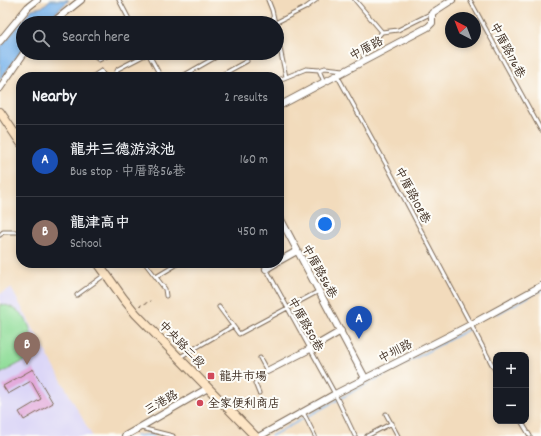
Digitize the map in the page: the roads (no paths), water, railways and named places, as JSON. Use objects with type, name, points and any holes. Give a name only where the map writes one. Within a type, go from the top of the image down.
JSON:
[{"type":"street","points":[[21,16],[28,7],[37,0]]},
{"type":"street","points":[[64,16],[81,0]]},
{"type":"street","points":[[432,13],[452,0]]},
{"type":"street","name":"中厝路","points":[[284,103],[428,27],[432,23],[432,13]]},
{"type":"street","points":[[0,42],[16,22]]},
{"type":"street","points":[[0,88],[19,60]]},
{"type":"street","points":[[0,112],[16,129]]},
{"type":"street","name":"中厝路56巷","points":[[284,226],[365,378]]},
{"type":"street","points":[[284,259],[297,251]]},
{"type":"street","name":"中央路二段","points":[[102,268],[132,309],[255,436]]},
{"type":"street","name":"中圳路","points":[[260,436],[334,394],[472,324],[541,286]]},
{"type":"street","points":[[267,371],[341,331]]},
{"type":"street","name":"三港路","points":[[125,436],[208,388]]},
{"type":"lane","points":[[118,0],[127,16]]},
{"type":"lane","points":[[268,0],[273,16]]},
{"type":"lane","points":[[284,18],[305,8],[316,0]]},
{"type":"lane","points":[[355,0],[382,32]]},
{"type":"lane","name":"中厝路176巷","points":[[470,0],[541,130]]},
{"type":"lane","points":[[365,61],[363,53],[382,32],[398,30],[432,13]]},
{"type":"lane","points":[[116,72],[136,60]]},
{"type":"lane","points":[[152,60],[158,72]]},
{"type":"lane","points":[[190,72],[211,60]]},
{"type":"lane","points":[[282,60],[286,77],[306,70],[319,70],[325,68],[348,70]]},
{"type":"lane","points":[[227,72],[247,61]]},
{"type":"lane","points":[[319,70],[324,82]]},
{"type":"lane","name":"中厝路108巷","points":[[337,75],[472,324],[493,366]]},
{"type":"lane","points":[[0,235],[3,232],[16,232]]},
{"type":"lane","points":[[149,268],[165,289],[166,296]]},
{"type":"lane","points":[[156,277],[171,268]]},
{"type":"lane","name":"中厝路50巷","points":[[265,268],[310,349],[355,436]]},
{"type":"lane","points":[[77,295],[106,274]]},
{"type":"lane","points":[[219,307],[239,334],[319,291]]},
{"type":"lane","points":[[178,358],[233,326]]},
{"type":"lane","points":[[259,393],[255,383],[267,371],[260,358]]},
{"type":"lane","points":[[303,412],[315,436]]},
{"type":"lane","points":[[386,414],[398,436]]},
{"type":"lane","points":[[367,436],[392,424]]},
{"type":"lane","points":[[523,424],[530,436]]},
{"type":"lane","points":[[139,427],[173,436]]},
{"type":"water","points":[[50,0],[69,0],[52,16],[26,16],[32,9],[42,7]]},
{"type":"water","points":[[16,28],[16,58],[0,80],[0,48]]},
{"type":"waterway","points":[[497,314],[541,290]]},
{"type":"waterway","points":[[271,436],[469,329]]},
{"type":"waterway","points":[[136,436],[154,436]]},
{"type":"place","name":"龍井三德游泳池","points":[[359,339]]},
{"type":"place","name":"龍津高中","points":[[27,365]]},
{"type":"place","name":"龍井市場","points":[[211,376]]},
{"type":"place","name":"全家便利商店","points":[[200,403]]}]
